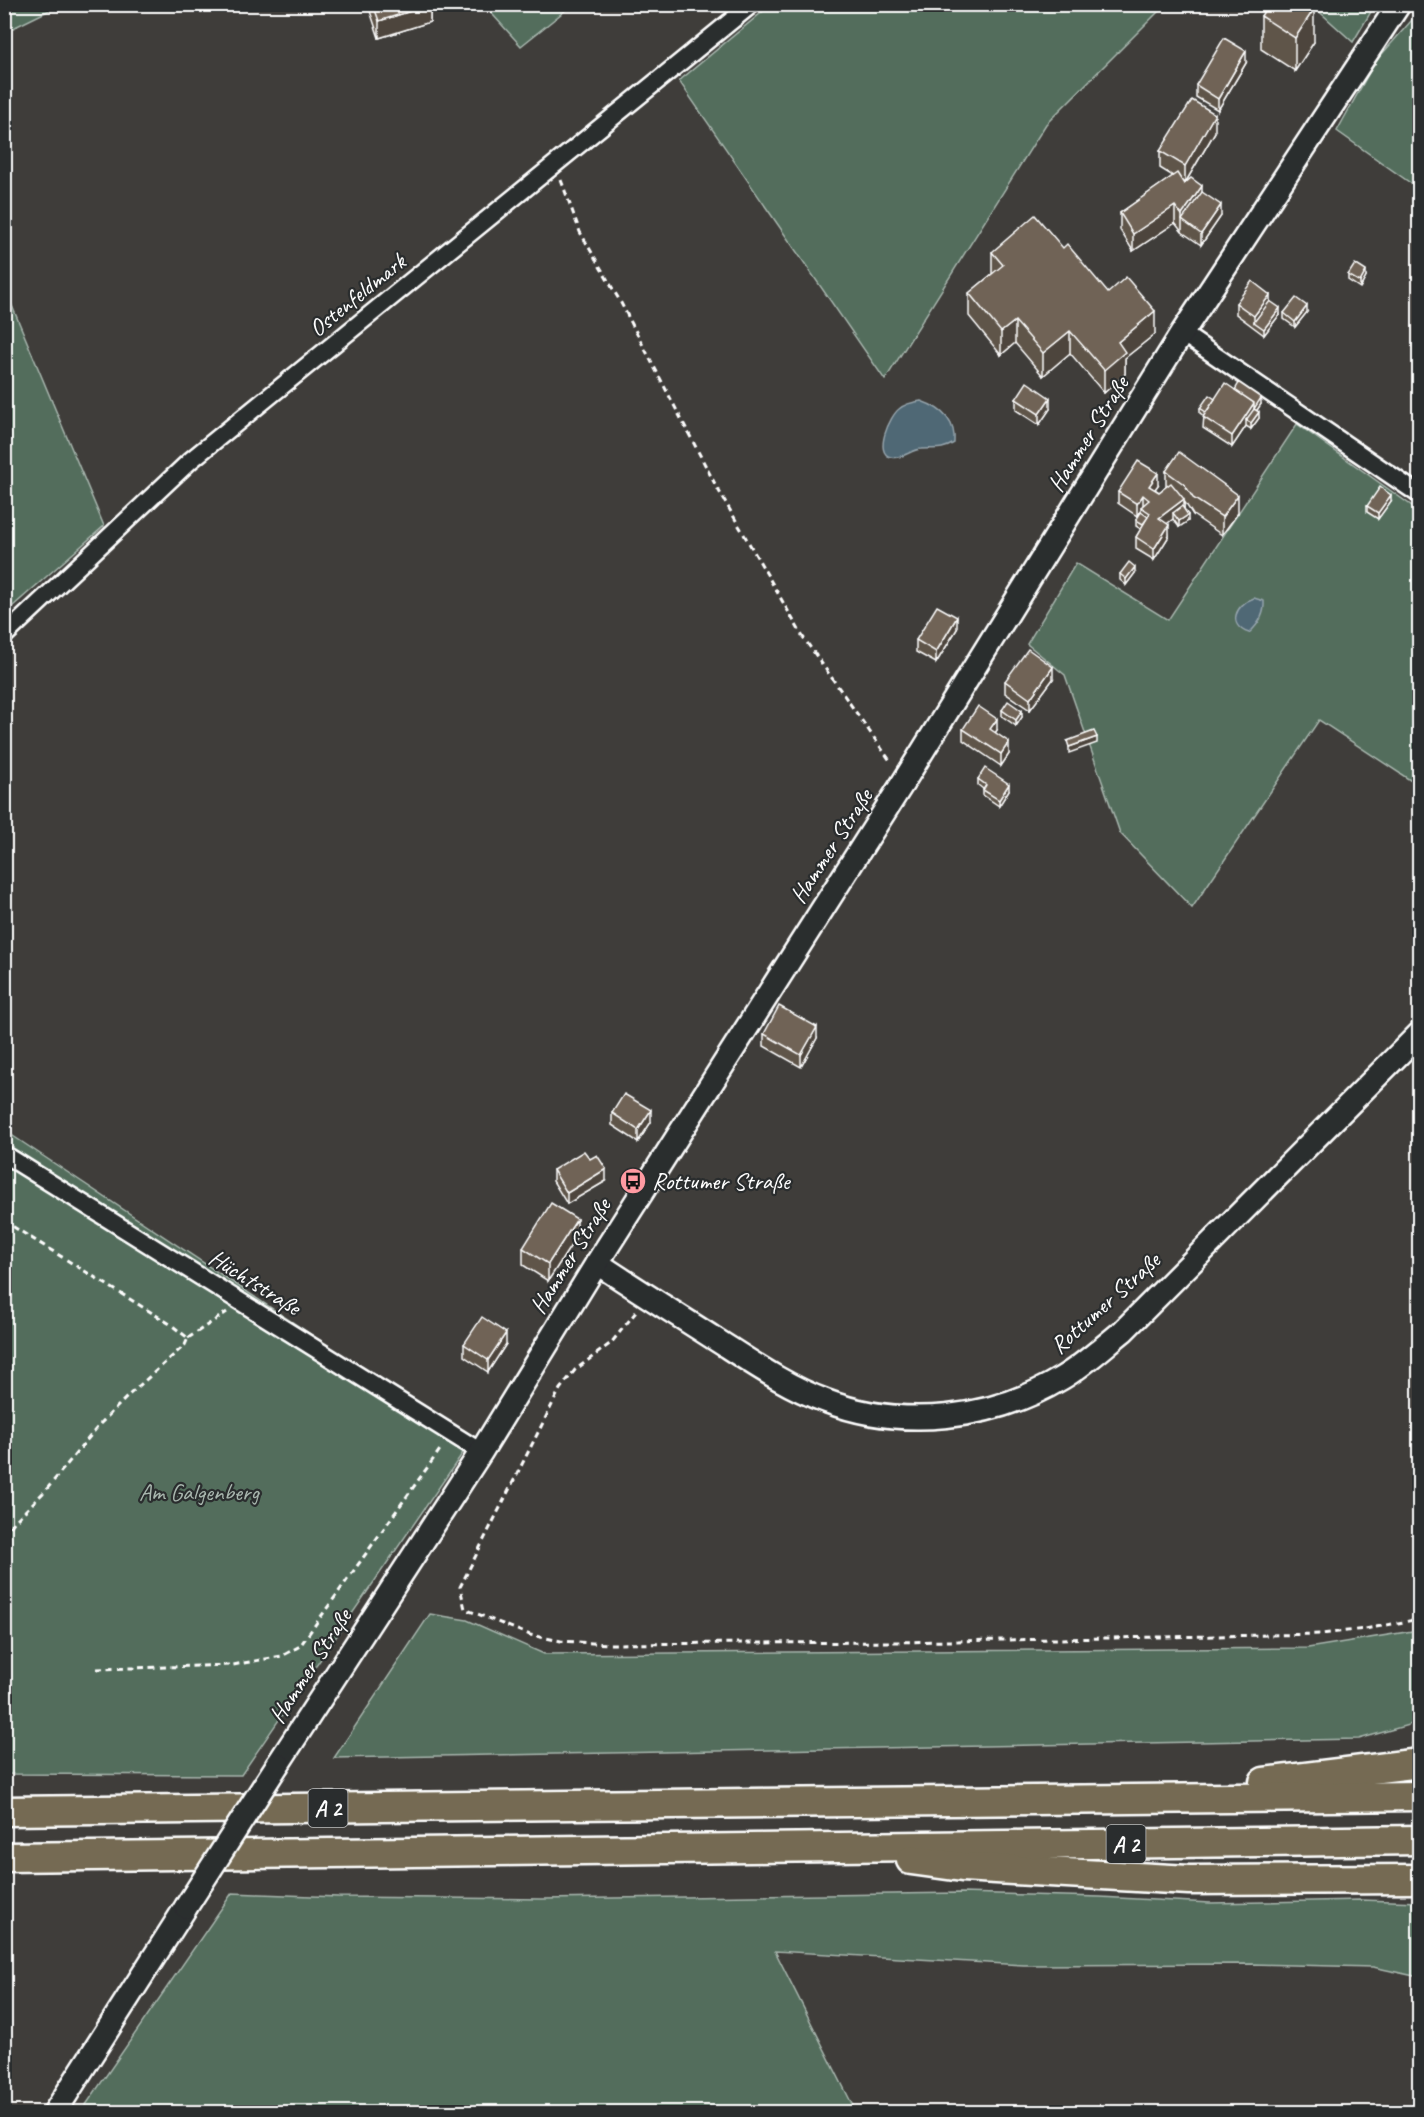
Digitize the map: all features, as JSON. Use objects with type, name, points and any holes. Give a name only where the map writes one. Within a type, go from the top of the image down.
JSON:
[{"type":"highway","points":[[1126,1799],[1419,1763]]},
{"type":"highway","name":"A 2","points":[[4,1811],[1419,1796]]},
{"type":"highway","name":"A 2","points":[[4,1857],[1419,1840]]},
{"type":"highway","points":[[832,1847],[962,1868],[1189,1880],[1411,1881]]},
{"type":"main road","name":"Hammer Straße","points":[[55,2112],[481,1452],[597,1263],[904,781],[1182,333],[1398,4]]},
{"type":"main road","name":"Rottumer Straße","points":[[597,1263],[767,1372],[825,1401],[861,1412],[906,1417],[950,1416],[992,1409],[1030,1395],[1062,1378],[1123,1331],[1419,1033]]},
{"type":"street","name":"Ostenfeldmark","points":[[4,636],[191,460],[752,4]]},
{"type":"street","points":[[1182,333],[1419,495]]},
{"type":"street","name":"Hüchtstraße","points":[[4,1154],[481,1452]]},
{"type":"path","points":[[557,163],[563,189],[580,232],[621,303],[715,484],[803,637],[904,781]]},
{"type":"path","points":[[4,1221],[170,1324],[188,1338]]},
{"type":"path","points":[[647,1295],[611,1343],[575,1370],[560,1389],[460,1587],[465,1609],[530,1635],[561,1641],[608,1644],[897,1642],[1321,1634],[1419,1619]]},
{"type":"path","points":[[4,1535],[46,1490],[100,1424],[130,1394],[185,1345],[188,1338],[242,1302]]},
{"type":"path","points":[[97,1669],[233,1665],[282,1656],[300,1646],[451,1434]]},
{"type":"green space","points":[[5,4],[60,4],[60,5],[5,32]]},
{"type":"green space","points":[[772,4],[1165,5],[1046,124],[885,380],[679,81]]},
{"type":"green space","points":[[484,5],[572,5],[521,46]]},
{"type":"green space","points":[[1312,5],[1375,5],[1353,42]]},
{"type":"green space","points":[[1419,12],[1419,189],[1337,131],[1375,62]]},
{"type":"green space","points":[[5,289],[104,526],[4,613]]},
{"type":"green space","points":[[1297,424],[1419,511],[1419,786],[1319,720],[1192,908],[1120,833],[1065,675],[1027,644],[1076,563],[1168,620]]},
{"type":"green space","name":"Am Galgenberg","points":[[4,1130],[471,1441],[241,1775],[5,1774]]},
{"type":"green space","points":[[430,1614],[467,1620],[544,1654],[1308,1648],[1419,1630],[1419,1722],[1359,1739],[334,1758]]},
{"type":"green space","points":[[232,1893],[338,1897],[542,1899],[961,1893],[1210,1903],[1361,1900],[1419,1902],[1419,1977],[1373,1967],[1252,1964],[1024,1965],[775,1951],[856,2112],[81,2112]]},
{"type":"water","points":[[921,401],[935,407],[946,416],[952,428],[954,443],[942,448],[918,449],[899,457],[891,457],[883,449],[888,426],[899,409]]},
{"type":"water","points":[[1254,598],[1264,601],[1264,606],[1260,619],[1249,633],[1238,625],[1236,615],[1242,605]]},
{"type":"building","points":[[373,4],[430,4],[430,5],[379,21]]},
{"type":"building","points":[[1268,4],[1307,4],[1314,9],[1295,38],[1261,16]]},
{"type":"building","points":[[1224,38],[1246,51],[1218,99],[1196,85]]},
{"type":"building","points":[[1192,100],[1215,114],[1185,166],[1160,151]]},
{"type":"building","points":[[1177,173],[1184,184],[1191,178],[1202,186],[1182,215],[1175,206],[1133,234],[1120,213]]},
{"type":"building","points":[[1202,192],[1221,205],[1201,234],[1182,220]]},
{"type":"building","points":[[1035,215],[1063,248],[1067,244],[1108,293],[1126,277],[1155,311],[1118,342],[1125,352],[1104,370],[1070,331],[1043,353],[1015,321],[1001,332],[969,293],[1003,265],[992,252]]},
{"type":"building","points":[[1355,264],[1366,271],[1360,282],[1348,275]]},
{"type":"building","points":[[1252,281],[1270,295],[1254,316],[1236,303]]},
{"type":"building","points":[[1296,298],[1307,306],[1295,322],[1284,313]]},
{"type":"building","points":[[1270,301],[1280,308],[1264,329],[1254,322]]},
{"type":"building","points":[[1027,382],[1050,398],[1039,414],[1016,399]]},
{"type":"building","points":[[1225,383],[1254,403],[1232,436],[1203,417]]},
{"type":"building","points":[[1239,383],[1261,398],[1254,409],[1254,403],[1235,390]]},
{"type":"building","points":[[1209,395],[1215,399],[1206,412],[1200,408]]},
{"type":"building","points":[[1254,409],[1259,412],[1251,423],[1246,420]]},
{"type":"building","points":[[1179,452],[1238,495],[1222,517],[1193,498],[1185,485],[1166,471]]},
{"type":"building","points":[[1138,461],[1158,473],[1149,486],[1159,492],[1171,483],[1184,499],[1159,518],[1169,525],[1154,549],[1136,537],[1150,513],[1141,507],[1149,500],[1143,495],[1137,504],[1118,492]]},
{"type":"building","points":[[1380,487],[1391,495],[1378,513],[1367,506]]},
{"type":"building","points":[[1182,506],[1188,515],[1179,521],[1173,513]]},
{"type":"building","points":[[1141,512],[1148,517],[1143,524],[1136,520]]},
{"type":"building","points":[[1129,562],[1135,567],[1126,579],[1120,574]]},
{"type":"building","points":[[937,606],[957,617],[936,652],[916,640]]},
{"type":"building","points":[[1028,649],[1053,667],[1030,699],[1005,681]]},
{"type":"building","points":[[1008,701],[1022,711],[1016,720],[1002,710]]},
{"type":"building","points":[[978,706],[997,719],[990,729],[1009,742],[1001,754],[963,729]]},
{"type":"building","points":[[1094,731],[1097,737],[1069,747],[1067,741]]},
{"type":"building","points":[[985,768],[1009,784],[999,800],[983,790],[986,785],[978,779]]},
{"type":"building","points":[[779,1006],[817,1027],[801,1055],[764,1034]]},
{"type":"building","points":[[624,1094],[651,1110],[638,1130],[612,1113]]},
{"type":"building","points":[[584,1151],[590,1159],[597,1155],[606,1169],[567,1193],[553,1170]]},
{"type":"building","points":[[551,1203],[577,1219],[548,1264],[523,1248]]},
{"type":"building","points":[[482,1317],[506,1333],[488,1360],[464,1344]]},
{"type":"place","name":"Rottumer Straße","points":[[633,1181]]}]
